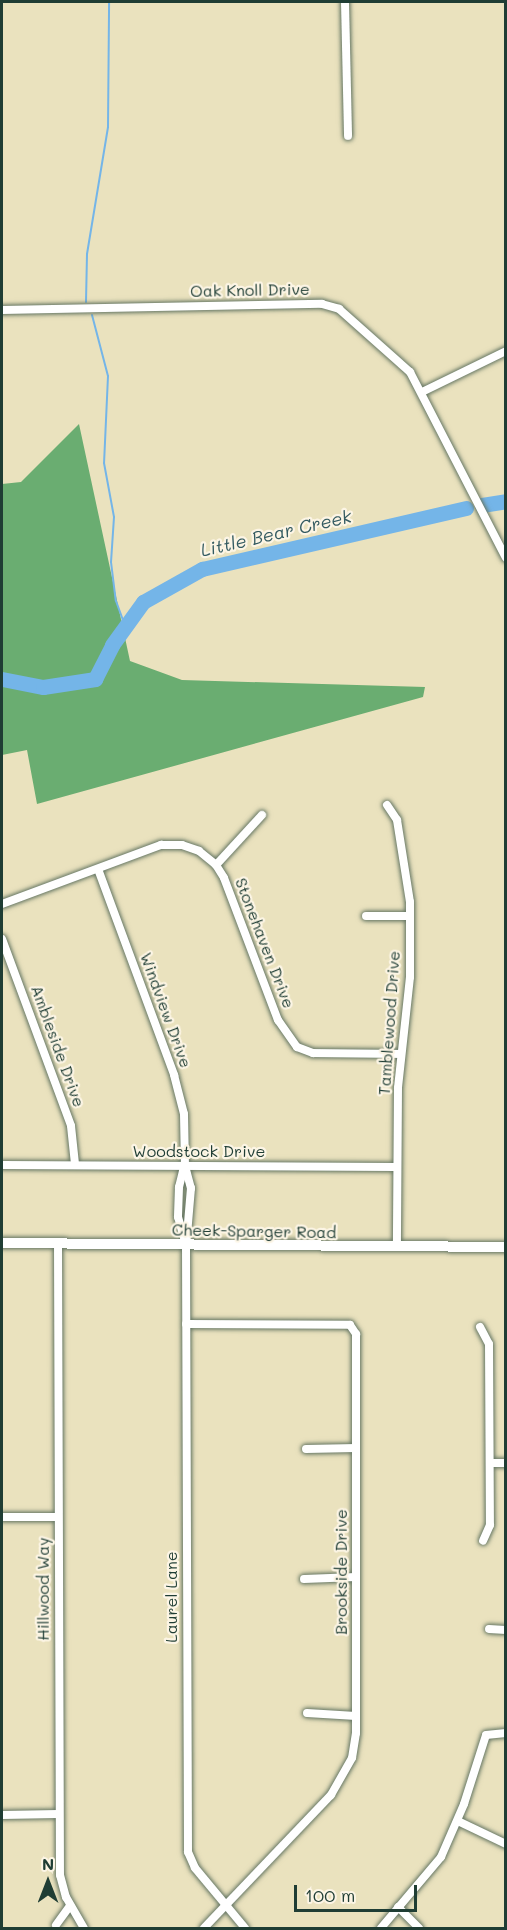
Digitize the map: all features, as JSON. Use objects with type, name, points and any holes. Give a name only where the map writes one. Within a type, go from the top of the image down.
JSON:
[{"type":"main road","name":"Cheek-Sparger Road","points":[[2,1243],[506,1247]]},
{"type":"street","points":[[345,2],[348,136]]},
{"type":"street","name":"Oak Knoll Drive","points":[[2,310],[329,305],[349,316],[402,362],[422,392],[506,558]]},
{"type":"street","points":[[422,392],[506,351]]},
{"type":"street","name":"Tamblewood Drive","points":[[387,805],[396,820],[402,845],[410,916],[410,977],[401,1054],[397,1167],[398,1247]]},
{"type":"street","points":[[216,865],[262,815]]},
{"type":"street","name":"Stonehaven Drive","points":[[2,904],[161,845],[174,844],[199,851],[216,865],[278,1020],[297,1047],[313,1053],[401,1054]]},
{"type":"street","name":"Windview Drive","points":[[98,868],[174,1075],[184,1114],[185,1166],[191,1188],[186,1246]]},
{"type":"street","points":[[366,916],[410,916]]},
{"type":"street","name":"Ambleside Drive","points":[[2,939],[71,1125],[75,1166]]},
{"type":"street","name":"Woodstock Drive","points":[[2,1165],[397,1167]]},
{"type":"street","name":"Hillwood Way","points":[[58,1244],[58,1814],[60,1875],[70,1906],[84,1929]]},
{"type":"street","name":"Laurel Lane","points":[[186,1246],[188,1852],[195,1868],[245,1929]]},
{"type":"street","name":"Brookside Drive","points":[[186,1324],[353,1326],[356,1449],[356,1716],[352,1758],[343,1779],[204,1929]]},
{"type":"street","points":[[480,1327],[489,1344],[490,1525],[483,1541]]},
{"type":"street","points":[[306,1449],[356,1449]]},
{"type":"street","points":[[490,1463],[506,1463]]},
{"type":"street","points":[[2,1517],[58,1517]]},
{"type":"street","points":[[304,1579],[356,1577]]},
{"type":"street","points":[[489,1629],[506,1630]]},
{"type":"street","points":[[307,1713],[356,1716]]},
{"type":"street","points":[[381,1929],[441,1857],[458,1821],[486,1736],[506,1733]]},
{"type":"street","points":[[2,1815],[58,1814]]},
{"type":"street","points":[[458,1821],[506,1844]]},
{"type":"street","points":[[56,1925],[70,1906]]},
{"type":"street","points":[[398,1907],[419,1929]]},
{"type":"green space","points":[[79,424],[130,661],[182,680],[425,687],[423,697],[37,804],[27,750],[2,755],[2,484],[21,482]]},
{"type":"waterway","points":[[86,302],[87,254],[108,127],[109,2]]},
{"type":"waterway","points":[[92,315],[108,376],[104,463],[114,517],[111,562],[116,601],[125,626]]},
{"type":"waterway","name":"Little Bear Creek","points":[[482,505],[506,501]]},
{"type":"waterway","name":"Little Bear Creek","points":[[2,679],[43,687],[95,679],[112,645],[143,602],[202,569],[466,508]]}]
